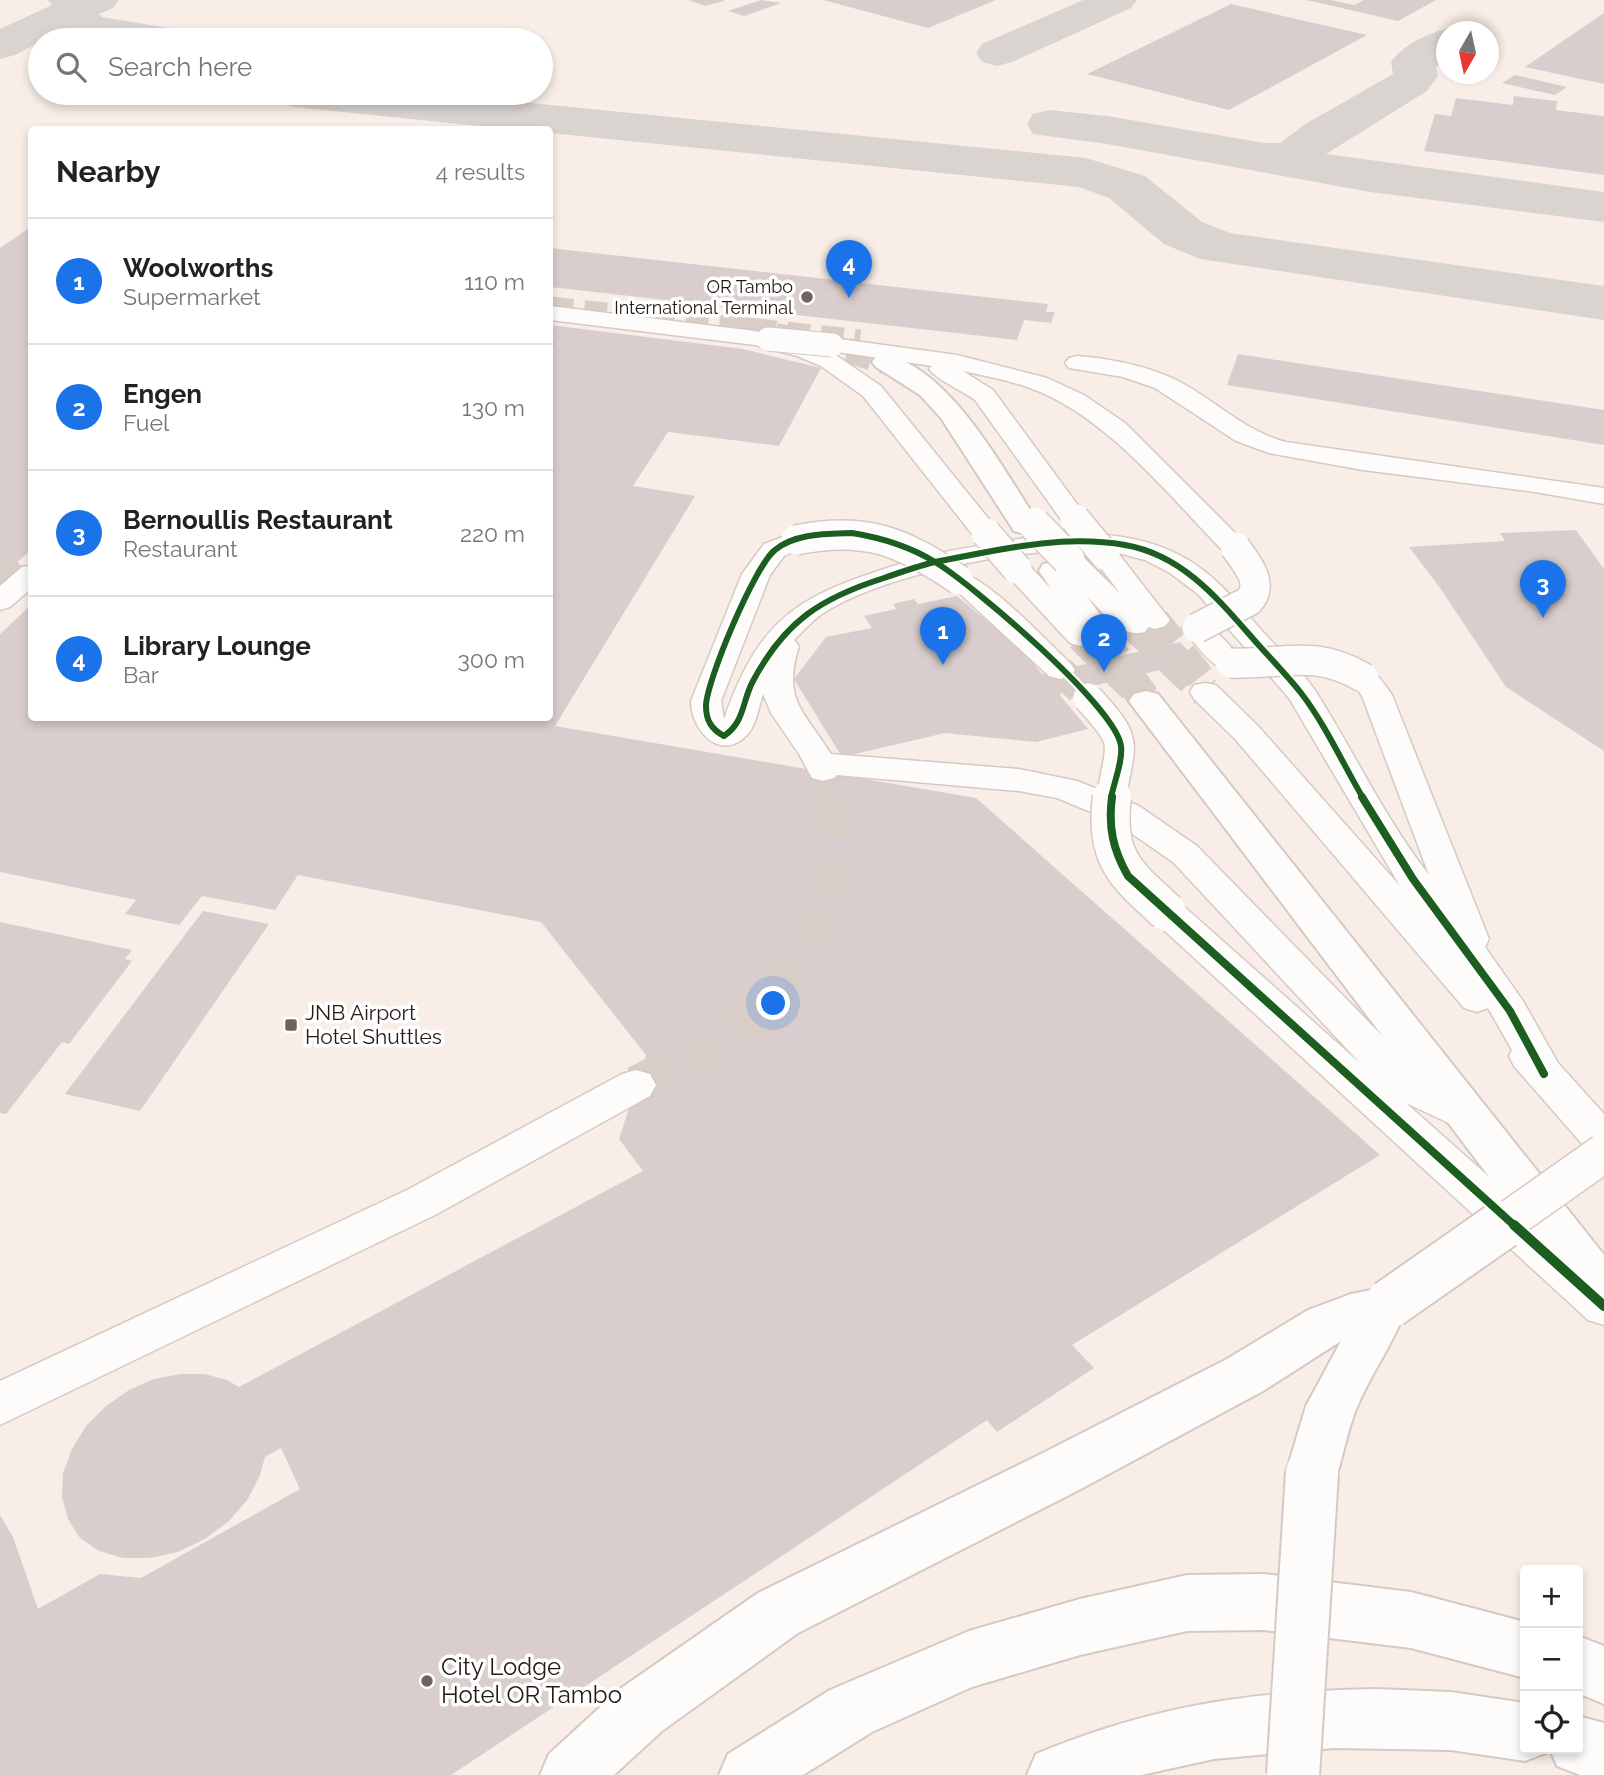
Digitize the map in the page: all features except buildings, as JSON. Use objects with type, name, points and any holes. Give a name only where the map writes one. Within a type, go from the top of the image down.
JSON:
[{"type":"highway","points":[[886,362],[916,379],[940,400],[1004,492],[1059,561],[1144,622]]},
{"type":"highway","points":[[1059,561],[1089,635]]},
{"type":"highway","points":[[1146,701],[1604,1291]]},
{"type":"highway","points":[[1293,1775],[1312,1473],[1331,1406],[1385,1307]]},
{"type":"highway","points":[[570,1775],[640,1710],[778,1613],[1058,1473],[1245,1375],[1325,1325],[1350,1315],[1385,1307]]},
{"type":"highway","points":[[749,1775],[851,1711],[969,1660],[1080,1627],[1186,1603],[1264,1602],[1411,1620],[1520,1649]]},
{"type":"highway","points":[[1583,1667],[1604,1675]]},
{"type":"highway","points":[[1057,1775],[1097,1758],[1180,1734],[1304,1718],[1440,1720],[1488,1723],[1520,1731]]},
{"type":"highway","points":[[1583,1747],[1604,1753]]},
{"type":"street","points":[[553,313],[957,362],[1039,383],[1075,400],[1116,428],[1235,547]]},
{"type":"street","points":[[768,339],[807,352],[856,376],[1017,569],[1089,635]]},
{"type":"street","points":[[859,341],[962,352],[1026,364],[1081,383],[1117,402],[1144,422],[1254,574],[1257,583],[1254,597],[1248,604],[1207,620],[1197,628],[1230,663],[1245,664],[1292,657],[1315,658],[1344,666],[1364,678],[1377,695],[1457,899],[1481,968]]},
{"type":"street","points":[[832,345],[934,366],[967,382],[984,395],[1075,519],[1105,555],[1144,622]]},
{"type":"street","points":[[1077,363],[1119,368],[1158,381],[1234,428],[1269,446],[1370,465],[1386,454],[1403,453],[1599,489]]},
{"type":"street","points":[[1544,1074],[1510,1011],[1481,968],[1413,880],[1301,694],[1208,588],[1164,558],[1126,545],[1036,543],[1001,548],[927,564],[871,580],[826,599],[803,615],[771,649],[751,684],[736,728],[724,736],[712,729],[706,712],[706,701],[756,573],[774,550],[796,540],[834,532],[856,532],[883,537],[914,549],[992,607],[1102,712],[1120,738],[1121,747],[1108,813],[1110,835],[1120,866],[1128,876],[1604,1306]]},
{"type":"street","points":[[0,601],[28,576]]},
{"type":"street","points":[[803,615],[781,654],[776,690],[780,704],[822,767],[1019,780],[1065,789],[1127,814],[1158,833],[1202,870],[1382,1061],[1415,1090],[1468,1116]]},
{"type":"street","points":[[1206,689],[1604,1141]]},
{"type":"street","points":[[0,1404],[422,1202],[636,1085]]},
{"type":"street","points":[[1385,1307],[1604,1153]]},
{"type":"taxiway","points":[[68,0],[75,10]]},
{"type":"taxiway","points":[[75,10],[99,0]]},
{"type":"taxiway","points":[[997,53],[1117,0]]},
{"type":"taxiway","points":[[34,28],[75,10]]},
{"type":"taxiway","points":[[75,10],[91,28]]},
{"type":"taxiway","points":[[0,46],[28,31]]},
{"type":"taxiway","points":[[1264,158],[1297,154],[1324,133],[1411,82],[1416,76],[1413,62],[1436,48]]},
{"type":"taxiway","points":[[414,105],[1086,173],[1127,187],[1183,233],[1219,248],[1604,303]]},
{"type":"taxiway","points":[[1050,124],[1107,130],[1264,158]]},
{"type":"taxiway","points":[[1259,158],[1264,158]]},
{"type":"taxiway","points":[[1264,158],[1370,177],[1604,207]]},
{"type":"tunnel","points":[[553,308],[860,341]]},
{"type":"tunnel","points":[[739,328],[847,350],[885,362]]},
{"type":"tunnel","points":[[0,586],[28,562]]},
{"type":"tunnel","points":[[1155,620],[1207,686]]},
{"type":"tunnel","points":[[1134,625],[1205,692]]},
{"type":"tunnel","points":[[1097,633],[1146,701]]},
{"type":"tunnel","points":[[1080,637],[1146,701]]},
{"type":"tunnel","points":[[1060,670],[1080,690]]},
{"type":"tunnel","points":[[823,771],[830,798]]},
{"type":"tunnel","points":[[636,1085],[730,1033],[757,1011],[781,986],[801,959],[817,929],[828,898],[835,865],[835,831],[830,797]]},
{"type":"cycle path","points":[[1544,1074],[1510,1011],[1386,838],[1302,694],[1208,588],[1180,567],[1155,554],[1126,545],[1036,543],[927,564],[848,589],[812,608],[786,631],[771,649],[751,684],[736,728],[724,736],[714,730],[709,722],[706,701],[744,599],[763,562],[783,545],[818,535],[852,533],[885,538],[916,551],[945,568],[999,612],[1091,699],[1118,736],[1121,747],[1112,797],[1110,828],[1118,860],[1128,876],[1604,1306]]},
{"type":"place","name":"OR Tambo International Terminal","points":[[807,297]]},
{"type":"place","name":"Library Lounge","points":[[849,298]]},
{"type":"place","name":"Bernoullis Restaurant","points":[[1543,618]]},
{"type":"place","name":"Woolworths","points":[[943,665]]},
{"type":"place","name":"Engen","points":[[1104,672]]},
{"type":"place","name":"JNB Airport Hotel Shuttles","points":[[291,1025]]},
{"type":"place","name":"City Lodge Hotel OR Tambo","points":[[427,1681]]}]
